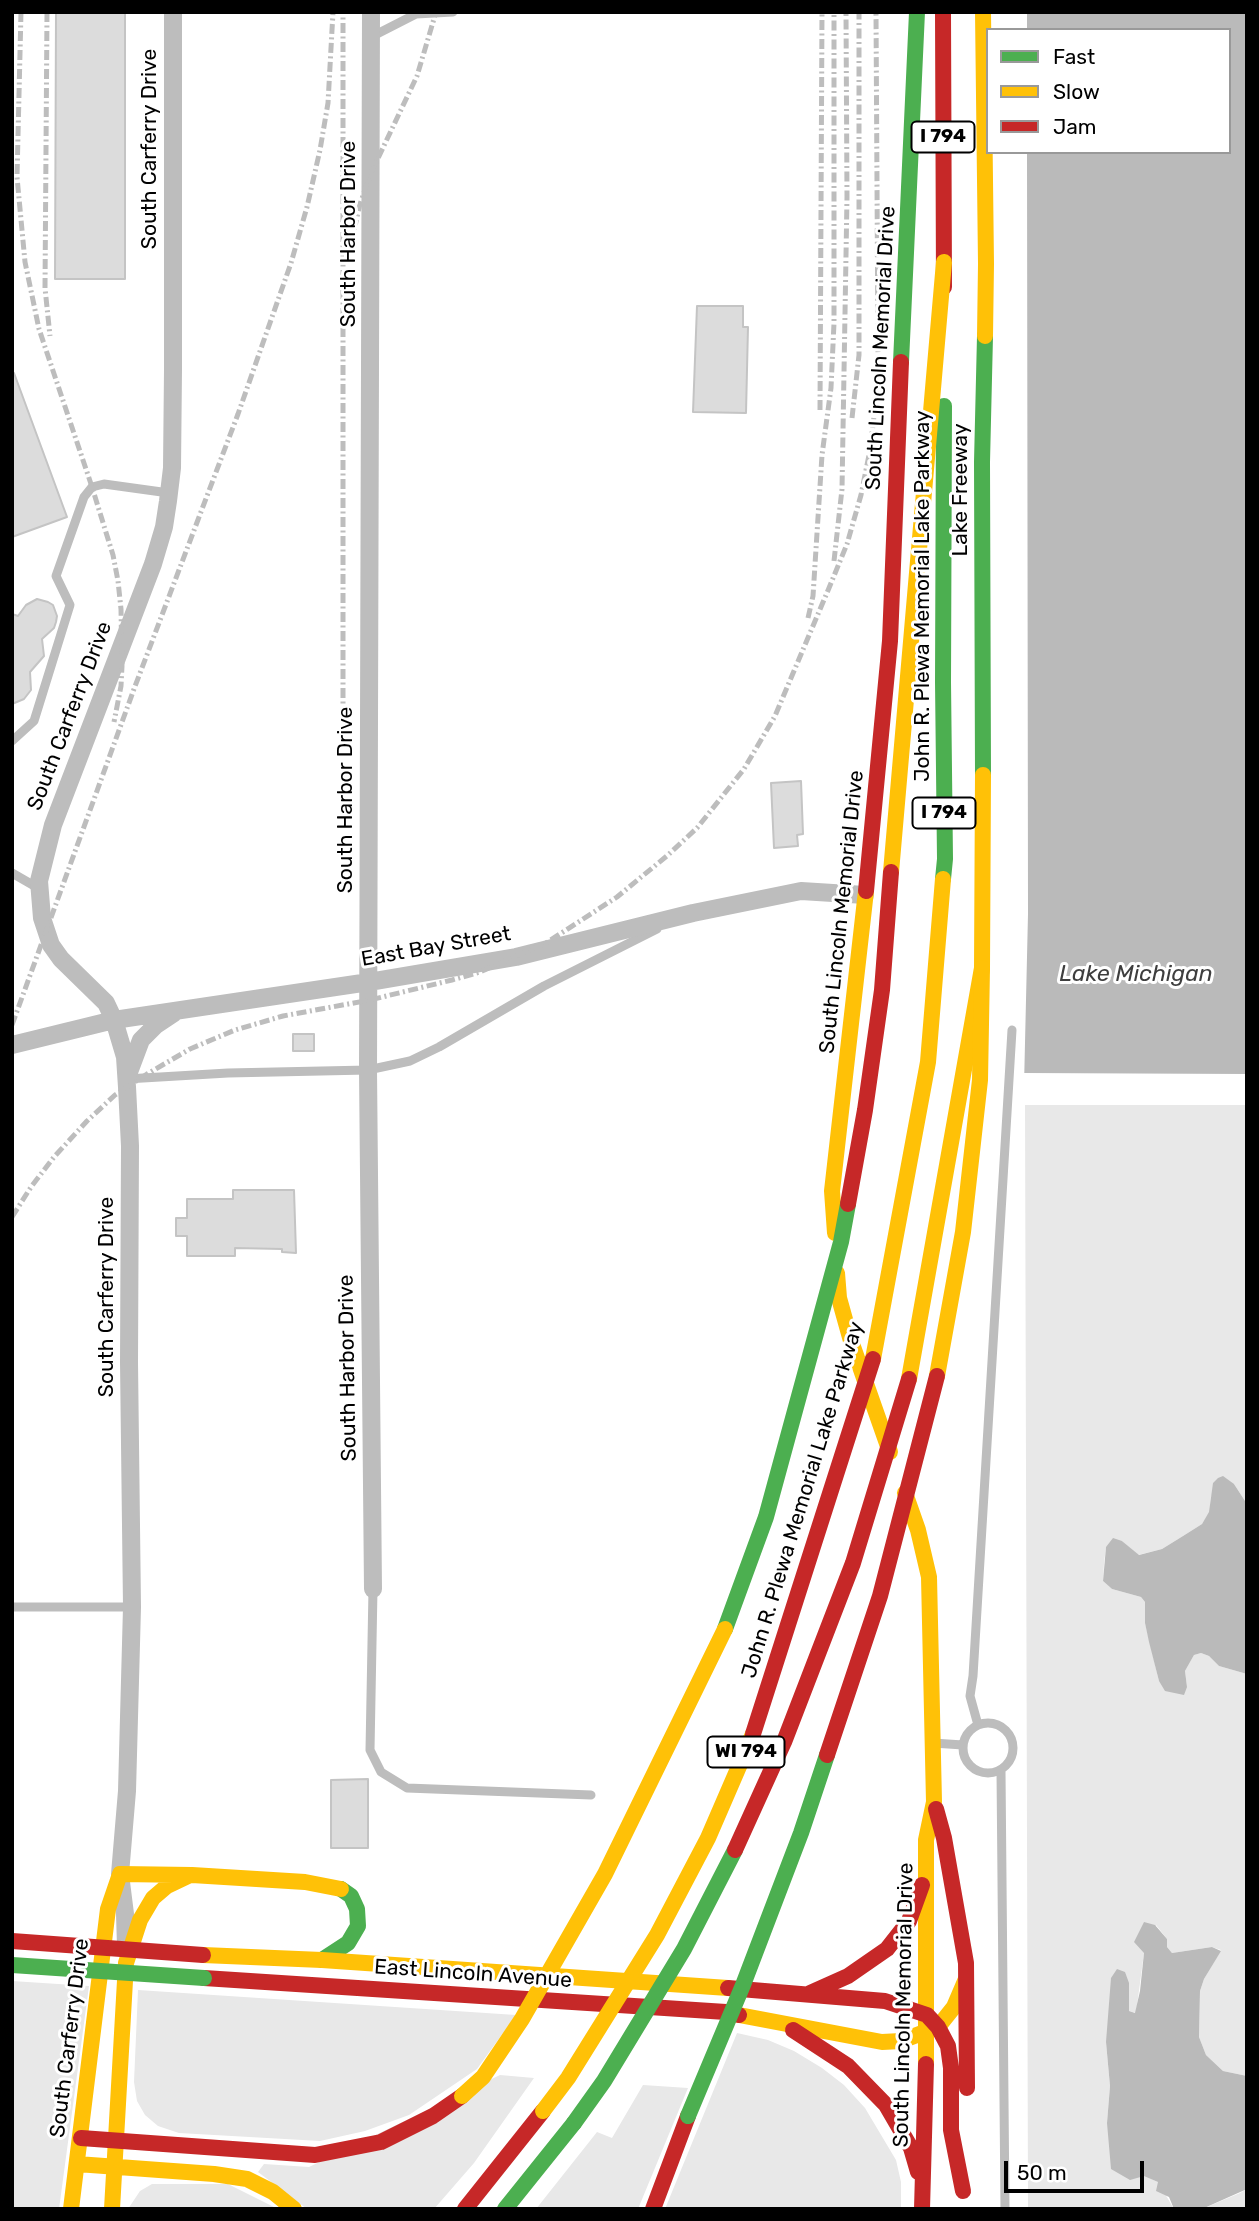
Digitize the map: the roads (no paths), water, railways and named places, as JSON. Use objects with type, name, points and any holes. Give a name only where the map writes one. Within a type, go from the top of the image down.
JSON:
[{"type":"main road","name":"South Lincoln Memorial Drive","points":[[918,12],[890,641],[866,895],[832,1191],[839,1298],[851,1342],[918,1530],[929,1577],[934,1802],[926,1840],[931,2025],[922,2209]]},
{"type":"main road","name":"I 794","points":[[943,12],[944,262]]},
{"type":"main road","name":"Lake Freeway","points":[[982,968],[982,463],[986,264],[983,12]]},
{"type":"main road","name":"John R. Plewa Memorial Lake Parkway","points":[[465,2209],[568,2078],[657,1935],[708,1838],[751,1740],[873,1359],[928,1062],[945,859],[944,262]]},
{"type":"main road","points":[[81,2138],[315,2155],[381,2143],[433,2116],[462,2096],[483,2077],[522,2019],[605,1874],[721,1640],[766,1517],[841,1242],[865,1110],[882,990],[944,262]]},
{"type":"main road","name":"I 794","points":[[909,1379],[982,968]]},
{"type":"main road","points":[[653,2209],[688,2116],[743,1985],[805,1820],[880,1596],[936,1380],[965,1218],[980,1080],[982,968]]},
{"type":"main road","name":"WI 794","points":[[505,2209],[604,2081],[684,1950],[739,1843],[785,1742],[853,1563],[909,1379]]},
{"type":"main road","name":"South Lincoln Memorial Drive","points":[[934,1802],[944,1838],[966,1964],[967,2116],[963,2209]]},
{"type":"main road","points":[[120,1874],[192,1875],[338,1886],[351,1896],[357,1909],[358,1926],[348,1943],[323,1960]]},
{"type":"main road","name":"South Carferry Drive","points":[[71,2209],[108,1909],[120,1874]]},
{"type":"main road","points":[[126,1963],[140,1920],[153,1898],[167,1886],[192,1875]]},
{"type":"main road","points":[[807,1993],[848,1976],[887,1949],[909,1921],[926,1875]]},
{"type":"main road","name":"East Lincoln Avenue","points":[[12,1941],[807,1993],[885,2001],[931,2025]]},
{"type":"main road","name":"South Carferry Drive","points":[[112,2209],[118,2141],[126,1963]]},
{"type":"main road","name":"East Lincoln Avenue","points":[[12,1965],[726,2012],[882,2042],[901,2041],[931,2025]]},
{"type":"main road","points":[[963,2191],[951,2130],[951,2068],[948,2046],[931,2025],[954,2007],[966,1979]]},
{"type":"main road","points":[[781,2022],[848,2066],[886,2105],[911,2148],[923,2186]]},
{"type":"main road","points":[[77,2164],[247,2179],[273,2192],[294,2209]]},
{"type":"street","name":"South Carferry Drive","points":[[126,1963],[125,1914],[120,1874],[128,1791],[132,1607],[130,1146],[125,1057],[106,1003],[51,945],[42,918],[40,889],[41,866],[53,825],[153,564],[164,527],[169,493],[172,412],[173,12]]},
{"type":"street","name":"South Harbor Drive","points":[[371,12],[369,1070],[373,1589]]},
{"type":"street","name":"East Bay Street","points":[[12,1045],[114,1020],[516,957],[682,916],[801,891],[866,895]]},
{"type":"street","points":[[126,1079],[141,1040],[156,1025],[177,1011]]},
{"type":"lane","points":[[371,37],[416,14],[453,12]]},
{"type":"lane","points":[[12,741],[34,721],[70,605],[56,576],[84,497],[92,487],[104,484],[169,493]]},
{"type":"lane","points":[[12,873],[40,889]]},
{"type":"lane","points":[[126,1079],[228,1073],[369,1070],[410,1060],[544,986],[682,916]]},
{"type":"lane","points":[[978,1725],[970,1696],[1012,1030]]},
{"type":"lane","points":[[373,1589],[370,1751],[381,1772],[407,1788],[591,1795]]},
{"type":"lane","points":[[12,1607],[132,1607]]},
{"type":"lane","points":[[995,1724],[1009,1733],[1014,1750],[1001,1771],[993,1774],[978,1772],[966,1761],[963,1745],[965,1737],[978,1725],[995,1724]]},
{"type":"lane","points":[[933,1744],[963,1745]]},
{"type":"lane","points":[[1001,1771],[1005,2209]]},
{"type":"water","name":"Lake Michigan","points":[[1027,12],[1247,12],[1247,1086],[1024,1086],[1028,914],[1027,154],[1231,154],[1231,28],[1027,28]]},
{"type":"water","points":[[1223,1476],[1234,1484],[1247,1504],[1247,1674],[1219,1666],[1209,1656],[1201,1653],[1194,1655],[1185,1671],[1187,1687],[1184,1695],[1165,1691],[1159,1681],[1149,1642],[1145,1602],[1141,1597],[1112,1589],[1103,1581],[1106,1547],[1113,1538],[1122,1541],[1139,1555],[1162,1549],[1202,1524],[1209,1512],[1213,1483]]},
{"type":"water","points":[[1144,1922],[1155,1925],[1167,1939],[1167,1947],[1172,1953],[1212,1947],[1221,1951],[1200,1991],[1199,2037],[1206,2055],[1223,2071],[1247,2076],[1247,2189],[1202,2209],[1174,2209],[1169,2197],[1156,2191],[1158,2182],[1144,2176],[1130,2180],[1111,2169],[1107,2123],[1110,2086],[1106,2042],[1111,1978],[1117,1969],[1125,1972],[1129,1983],[1129,2011],[1135,2013],[1144,1953],[1134,1942]]},
{"type":"railway","points":[[21,12],[17,177],[25,262],[39,329],[113,555],[121,609],[122,666],[114,722]]},
{"type":"railway","points":[[47,12],[45,288],[50,336]]},
{"type":"railway","points":[[12,1025],[134,689],[238,414],[291,263],[307,207],[328,103],[333,12]]},
{"type":"railway","points":[[343,12],[343,717]]},
{"type":"railway","points":[[350,248],[360,204],[371,173],[417,76],[436,12]]},
{"type":"railway","points":[[820,410],[822,12]]},
{"type":"railway","points":[[808,618],[813,596],[834,323],[834,12]]},
{"type":"railway","points":[[834,561],[842,489],[847,197],[846,12]]},
{"type":"railway","points":[[852,418],[859,355],[859,12]]},
{"type":"railway","points":[[12,1217],[54,1157],[87,1121],[115,1095],[147,1074],[190,1049],[235,1030],[283,1016],[370,1000],[452,980],[480,972],[546,943],[617,897],[668,855],[697,828],[744,769],[775,716],[847,544],[870,450],[878,355],[876,12]]}]
